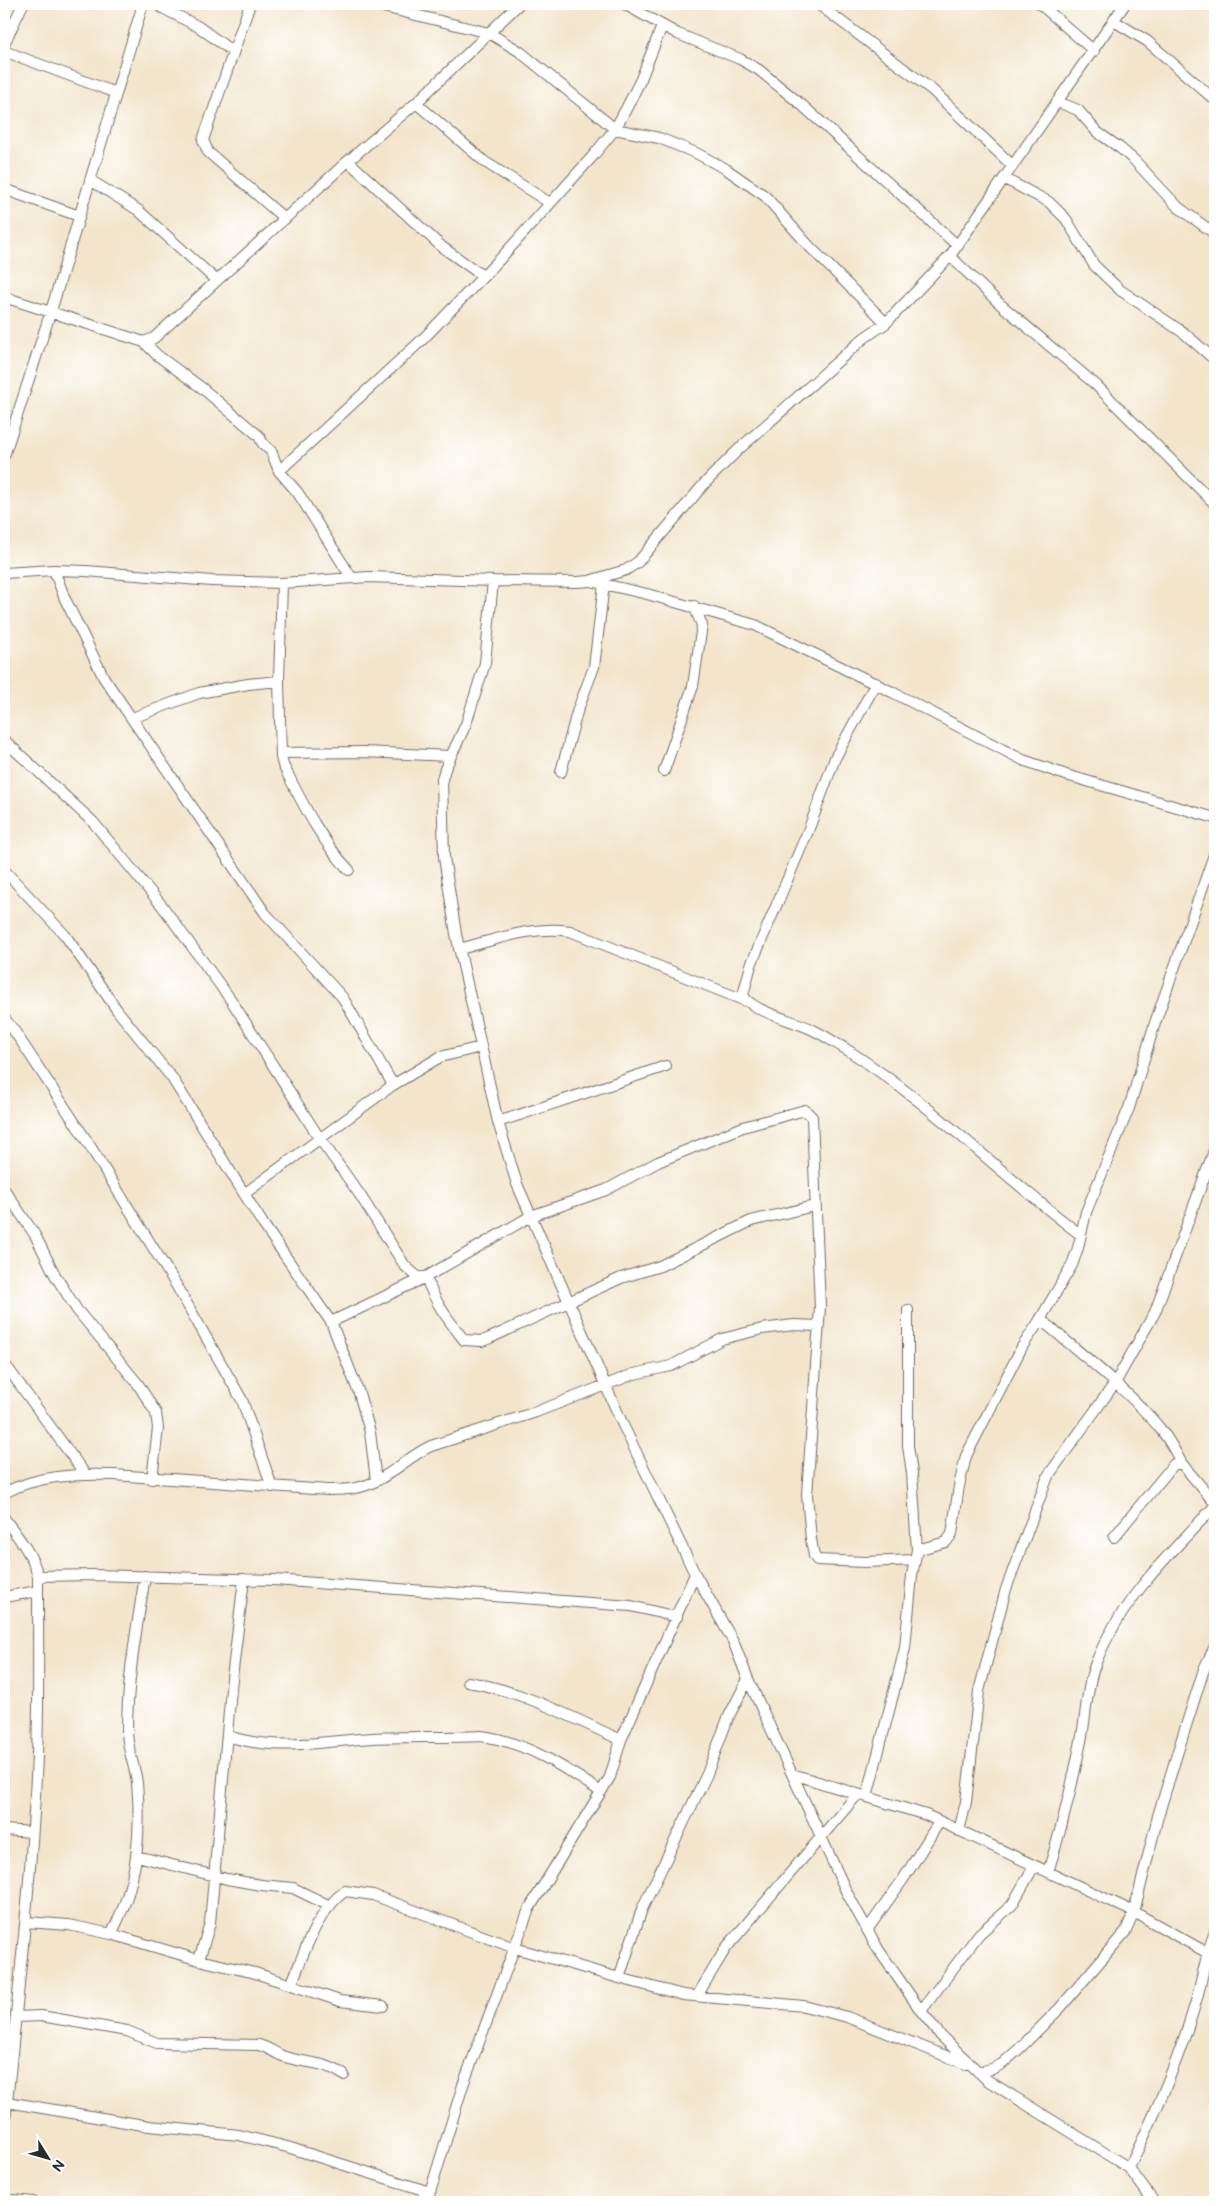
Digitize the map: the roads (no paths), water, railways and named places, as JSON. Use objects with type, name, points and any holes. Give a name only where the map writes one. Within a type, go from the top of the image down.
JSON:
[{"type":"street","points":[[4,44],[24,4]]},
{"type":"street","points":[[4,456],[51,310],[143,4]]},
{"type":"street","points":[[155,4],[199,27],[233,52]]},
{"type":"street","points":[[250,4],[203,140],[208,152],[284,219]]},
{"type":"street","points":[[371,4],[488,33],[513,46],[615,129],[652,136],[696,153],[750,185],[778,210],[809,246],[886,323]]},
{"type":"street","points":[[144,342],[154,338],[348,161],[416,103],[519,4]]},
{"type":"street","points":[[624,4],[678,34],[740,59],[759,70],[803,106],[958,246]]},
{"type":"street","points":[[818,4],[932,90],[1013,166]]},
{"type":"street","points":[[1040,4],[1094,50]]},
{"type":"street","points":[[588,581],[626,570],[638,562],[706,483],[739,449],[856,345],[886,323],[950,256],[1125,4]]},
{"type":"street","points":[[1114,21],[1147,42],[1215,100]]},
{"type":"street","points":[[279,471],[423,340],[550,203],[615,129],[641,79],[662,26]]},
{"type":"street","points":[[4,51],[116,93]]},
{"type":"street","points":[[1058,102],[1082,113],[1096,132],[1134,160],[1172,202],[1215,234]]},
{"type":"street","points":[[416,103],[485,162],[550,203]]},
{"type":"street","points":[[348,161],[442,246],[483,276]]},
{"type":"street","points":[[1005,178],[1049,202],[1066,219],[1094,265],[1120,290],[1184,333],[1215,360]]},
{"type":"street","points":[[90,180],[138,210],[217,281]]},
{"type":"street","points":[[4,189],[79,216]]},
{"type":"street","points":[[950,256],[1000,304],[1096,385],[1215,504]]},
{"type":"street","points":[[4,297],[51,310],[144,342],[157,355],[210,394],[259,436],[271,451],[279,471],[298,493],[351,578]]},
{"type":"street","points":[[4,573],[54,570],[212,581],[282,583],[351,578],[588,581],[604,584],[694,606],[755,625],[876,683],[1023,760],[1066,775],[1215,818]]},
{"type":"street","points":[[54,570],[69,608],[104,678],[265,913],[320,971],[342,998],[393,1086]]},
{"type":"street","points":[[493,581],[485,663],[472,706],[442,779],[444,857],[459,949],[498,1122],[507,1156],[530,1216],[606,1386],[695,1574],[733,1641],[748,1679],[847,1894],[878,1949],[921,2011],[941,2036],[986,2080],[1129,2168],[1154,2202]]},
{"type":"street","points":[[282,583],[279,681],[283,765],[314,824],[329,847],[349,870]]},
{"type":"street","points":[[561,772],[577,712],[594,667],[604,584]]},
{"type":"street","points":[[664,772],[693,686],[702,633],[702,625],[694,606]]},
{"type":"street","points":[[132,718],[199,693],[279,681]]},
{"type":"street","points":[[746,1001],[743,996],[744,987],[808,831],[831,768],[850,727],[876,683]]},
{"type":"street","points":[[4,740],[93,822],[158,900],[231,1000],[320,1139],[360,1195],[405,1266],[418,1277],[426,1277]]},
{"type":"street","points":[[281,753],[363,752],[450,756]]},
{"type":"street","points":[[331,1322],[426,1277],[530,1216],[600,1193],[658,1162],[743,1127],[805,1110],[812,1117],[814,1141],[814,1206],[820,1307],[808,1495],[814,1556],[817,1560],[856,1562],[916,1555],[946,1542],[952,1534],[959,1486],[966,1456],[1022,1347],[1072,1265],[1087,1208],[1129,1108],[1155,1023],[1215,852]]},
{"type":"street","points":[[4,870],[61,930],[117,1010],[172,1078],[244,1194],[331,1322],[359,1393],[370,1432],[376,1481]]},
{"type":"street","points":[[459,949],[535,930],[557,929],[570,931],[746,1001],[813,1030],[847,1050],[957,1131],[1036,1201],[1081,1235]]},
{"type":"street","points":[[4,1018],[90,1146],[194,1316],[242,1400],[272,1487]]},
{"type":"street","points":[[244,1194],[393,1086],[440,1057],[481,1047]]},
{"type":"street","points":[[498,1122],[666,1066]]},
{"type":"street","points":[[959,1831],[966,1802],[979,1691],[1006,1589],[1048,1476],[1115,1384],[1155,1312],[1215,1148]]},
{"type":"street","points":[[4,1189],[35,1235],[55,1274],[77,1310],[138,1384],[156,1413],[158,1428],[152,1479]]},
{"type":"street","points":[[426,1277],[433,1298],[449,1324],[464,1340],[482,1341],[621,1278],[660,1266],[751,1221],[814,1206]]},
{"type":"street","points":[[697,1996],[726,1948],[821,1836],[862,1796],[905,1648],[916,1555],[912,1473],[908,1446],[908,1310]]},
{"type":"street","points":[[1038,1323],[1045,1323],[1115,1384],[1163,1431],[1182,1464],[1215,1504],[1162,1562],[1126,1607],[1108,1636],[1094,1667],[1082,1737],[1064,1817],[1048,1872]]},
{"type":"street","points":[[4,1492],[28,1482],[85,1474],[272,1487],[337,1490],[360,1487],[376,1481],[415,1453],[431,1446],[536,1412],[634,1374],[671,1366],[722,1339],[762,1329],[794,1325],[818,1326]]},
{"type":"street","points":[[4,1363],[85,1474]]},
{"type":"street","points":[[1114,1537],[1174,1464],[1182,1464]]},
{"type":"street","points":[[4,1518],[27,1549],[38,1576],[37,1755],[26,1922],[16,2017],[6,2083],[7,2102],[4,2133]]},
{"type":"street","points":[[427,2202],[495,1995],[529,1909],[610,1777],[622,1740],[695,1574]]},
{"type":"street","points":[[38,1576],[144,1576],[244,1579],[631,1606],[677,1617]]},
{"type":"street","points":[[111,1934],[122,1914],[128,1896],[137,1856],[140,1822],[137,1782],[127,1733],[129,1689],[144,1576]]},
{"type":"street","points":[[199,1960],[210,1923],[232,1678],[244,1579]]},
{"type":"street","points":[[4,1597],[38,1591]]},
{"type":"street","points":[[292,1985],[318,1922],[345,1891],[372,1895],[515,1948],[619,1978],[683,1995],[804,2006],[847,2018],[975,2069],[992,2069],[1002,2064],[1060,2008],[1126,1931],[1134,1912],[1158,1816],[1178,1751],[1204,1669],[1215,1646]]},
{"type":"street","points":[[619,1978],[642,1909],[707,1774],[728,1718],[748,1679]]},
{"type":"street","points":[[468,1682],[495,1686],[528,1697],[622,1740]]},
{"type":"street","points":[[228,1736],[266,1745],[306,1744],[373,1738],[481,1736],[494,1738],[544,1756],[574,1772],[601,1792]]},
{"type":"street","points":[[792,1774],[926,1816],[1134,1912],[1211,1955]]},
{"type":"street","points":[[867,1930],[904,1878],[939,1822]]},
{"type":"street","points":[[4,1830],[32,1832]]},
{"type":"street","points":[[137,1856],[178,1868],[261,1885],[293,1888],[330,1906]]},
{"type":"street","points":[[921,2011],[979,1934],[1012,1905],[1034,1866]]},
{"type":"street","points":[[26,1922],[69,1925],[111,1934],[199,1960],[255,1973],[340,2000],[383,2006]]},
{"type":"street","points":[[1129,2168],[1164,2089],[1186,2033],[1211,1955],[1215,1932]]},
{"type":"street","points":[[16,2017],[41,2016],[127,2031],[157,2043],[271,2048],[279,2055],[313,2061],[337,2070],[344,2075]]},
{"type":"street","points":[[7,2102],[149,2126],[239,2135],[287,2146],[430,2192]]},
{"type":"street","points":[[4,2199],[33,2202]]}]
